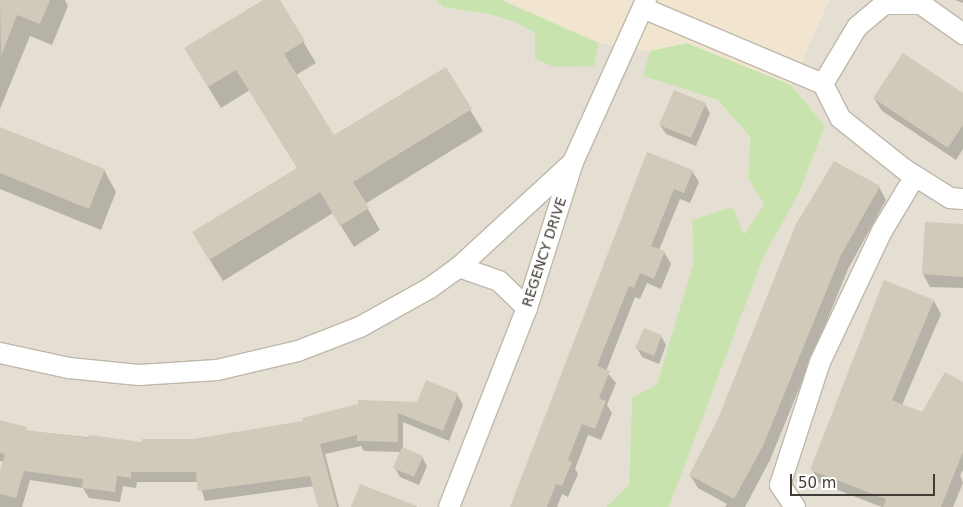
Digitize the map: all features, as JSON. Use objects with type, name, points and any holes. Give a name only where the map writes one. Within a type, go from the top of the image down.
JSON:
[{"type":"street","points":[[644,4],[824,84],[840,118],[915,176],[950,198],[963,199]]},
{"type":"street","name":"REGENCY DRIVE","points":[[449,507],[527,308],[573,162],[644,4]]},
{"type":"street","points":[[824,84],[857,27],[884,4],[922,4],[963,34]]},
{"type":"street","points":[[0,352],[69,368],[139,375],[189,373],[257,362],[312,346],[360,327],[406,303],[459,266],[573,162]]},
{"type":"street","points":[[795,507],[780,485],[820,362],[882,231],[915,176]]},
{"type":"street","points":[[459,266],[499,282],[527,308]]},
{"type":"shaded area","points":[[0,0],[437,0],[443,7],[489,14],[512,21],[535,33],[535,59],[594,66],[599,43],[650,51],[643,76],[718,100],[750,137],[748,178],[764,204],[744,236],[692,220],[693,264],[657,384],[632,398],[629,485],[606,507],[0,507]]},
{"type":"shaded area","points":[[502,0],[829,0],[791,85],[687,43],[650,51],[599,43]]},
{"type":"shaded area","points":[[829,0],[963,0],[963,507],[669,507],[763,257],[799,193],[825,126],[791,85]]},
{"type":"green space","points":[[437,0],[502,0],[599,43],[594,66],[555,67],[535,59],[535,33],[512,21],[489,14],[443,7]]},
{"type":"green space","points":[[687,43],[791,85],[825,126],[799,193],[763,258],[669,507],[606,507],[629,485],[632,398],[657,384],[693,264],[692,220],[733,207],[744,235],[764,204],[748,178],[750,137],[718,100],[643,76],[650,51]]},
{"type":"building","points":[[0,0],[50,0],[40,24],[17,15],[1,56]]},
{"type":"building","points":[[263,0],[280,0],[305,41],[284,54],[334,135],[446,67],[472,109],[353,182],[369,208],[340,226],[320,192],[209,260],[192,232],[297,168],[236,70],[208,87],[184,48]]},
{"type":"building","points":[[903,53],[963,93],[963,125],[948,148],[873,98]]},
{"type":"building","points":[[674,90],[706,103],[691,138],[659,125]]},
{"type":"building","points":[[0,127],[105,169],[89,209],[0,173]]},
{"type":"building","points":[[647,152],[693,170],[684,193],[674,189],[651,246],[665,251],[654,279],[640,273],[634,288],[629,286],[597,366],[610,371],[599,398],[606,401],[595,429],[582,424],[568,460],[572,462],[562,486],[556,484],[547,507],[510,507]]},
{"type":"building","points":[[834,161],[880,186],[841,255],[763,446],[734,499],[689,475],[717,421],[796,224]]},
{"type":"building","points":[[925,222],[963,224],[963,277],[922,274]]},
{"type":"building","points":[[884,280],[934,300],[892,400],[922,412],[945,372],[963,382],[963,452],[941,507],[883,507],[886,499],[810,470]]},
{"type":"building","points":[[644,328],[662,335],[654,356],[635,348]]},
{"type":"building","points":[[426,380],[458,393],[443,431],[398,413],[398,442],[357,441],[357,435],[320,444],[337,507],[318,507],[310,476],[198,491],[196,472],[131,472],[131,478],[117,476],[115,492],[82,488],[83,479],[24,471],[16,498],[0,494],[0,471],[5,454],[0,453],[0,420],[27,427],[26,430],[88,438],[89,435],[142,442],[142,439],[193,439],[303,421],[302,418],[358,404],[358,400],[417,402]]},
{"type":"building","points":[[402,447],[423,456],[414,477],[393,468]]},
{"type":"building","points":[[360,484],[417,506],[417,507],[351,507]]}]
